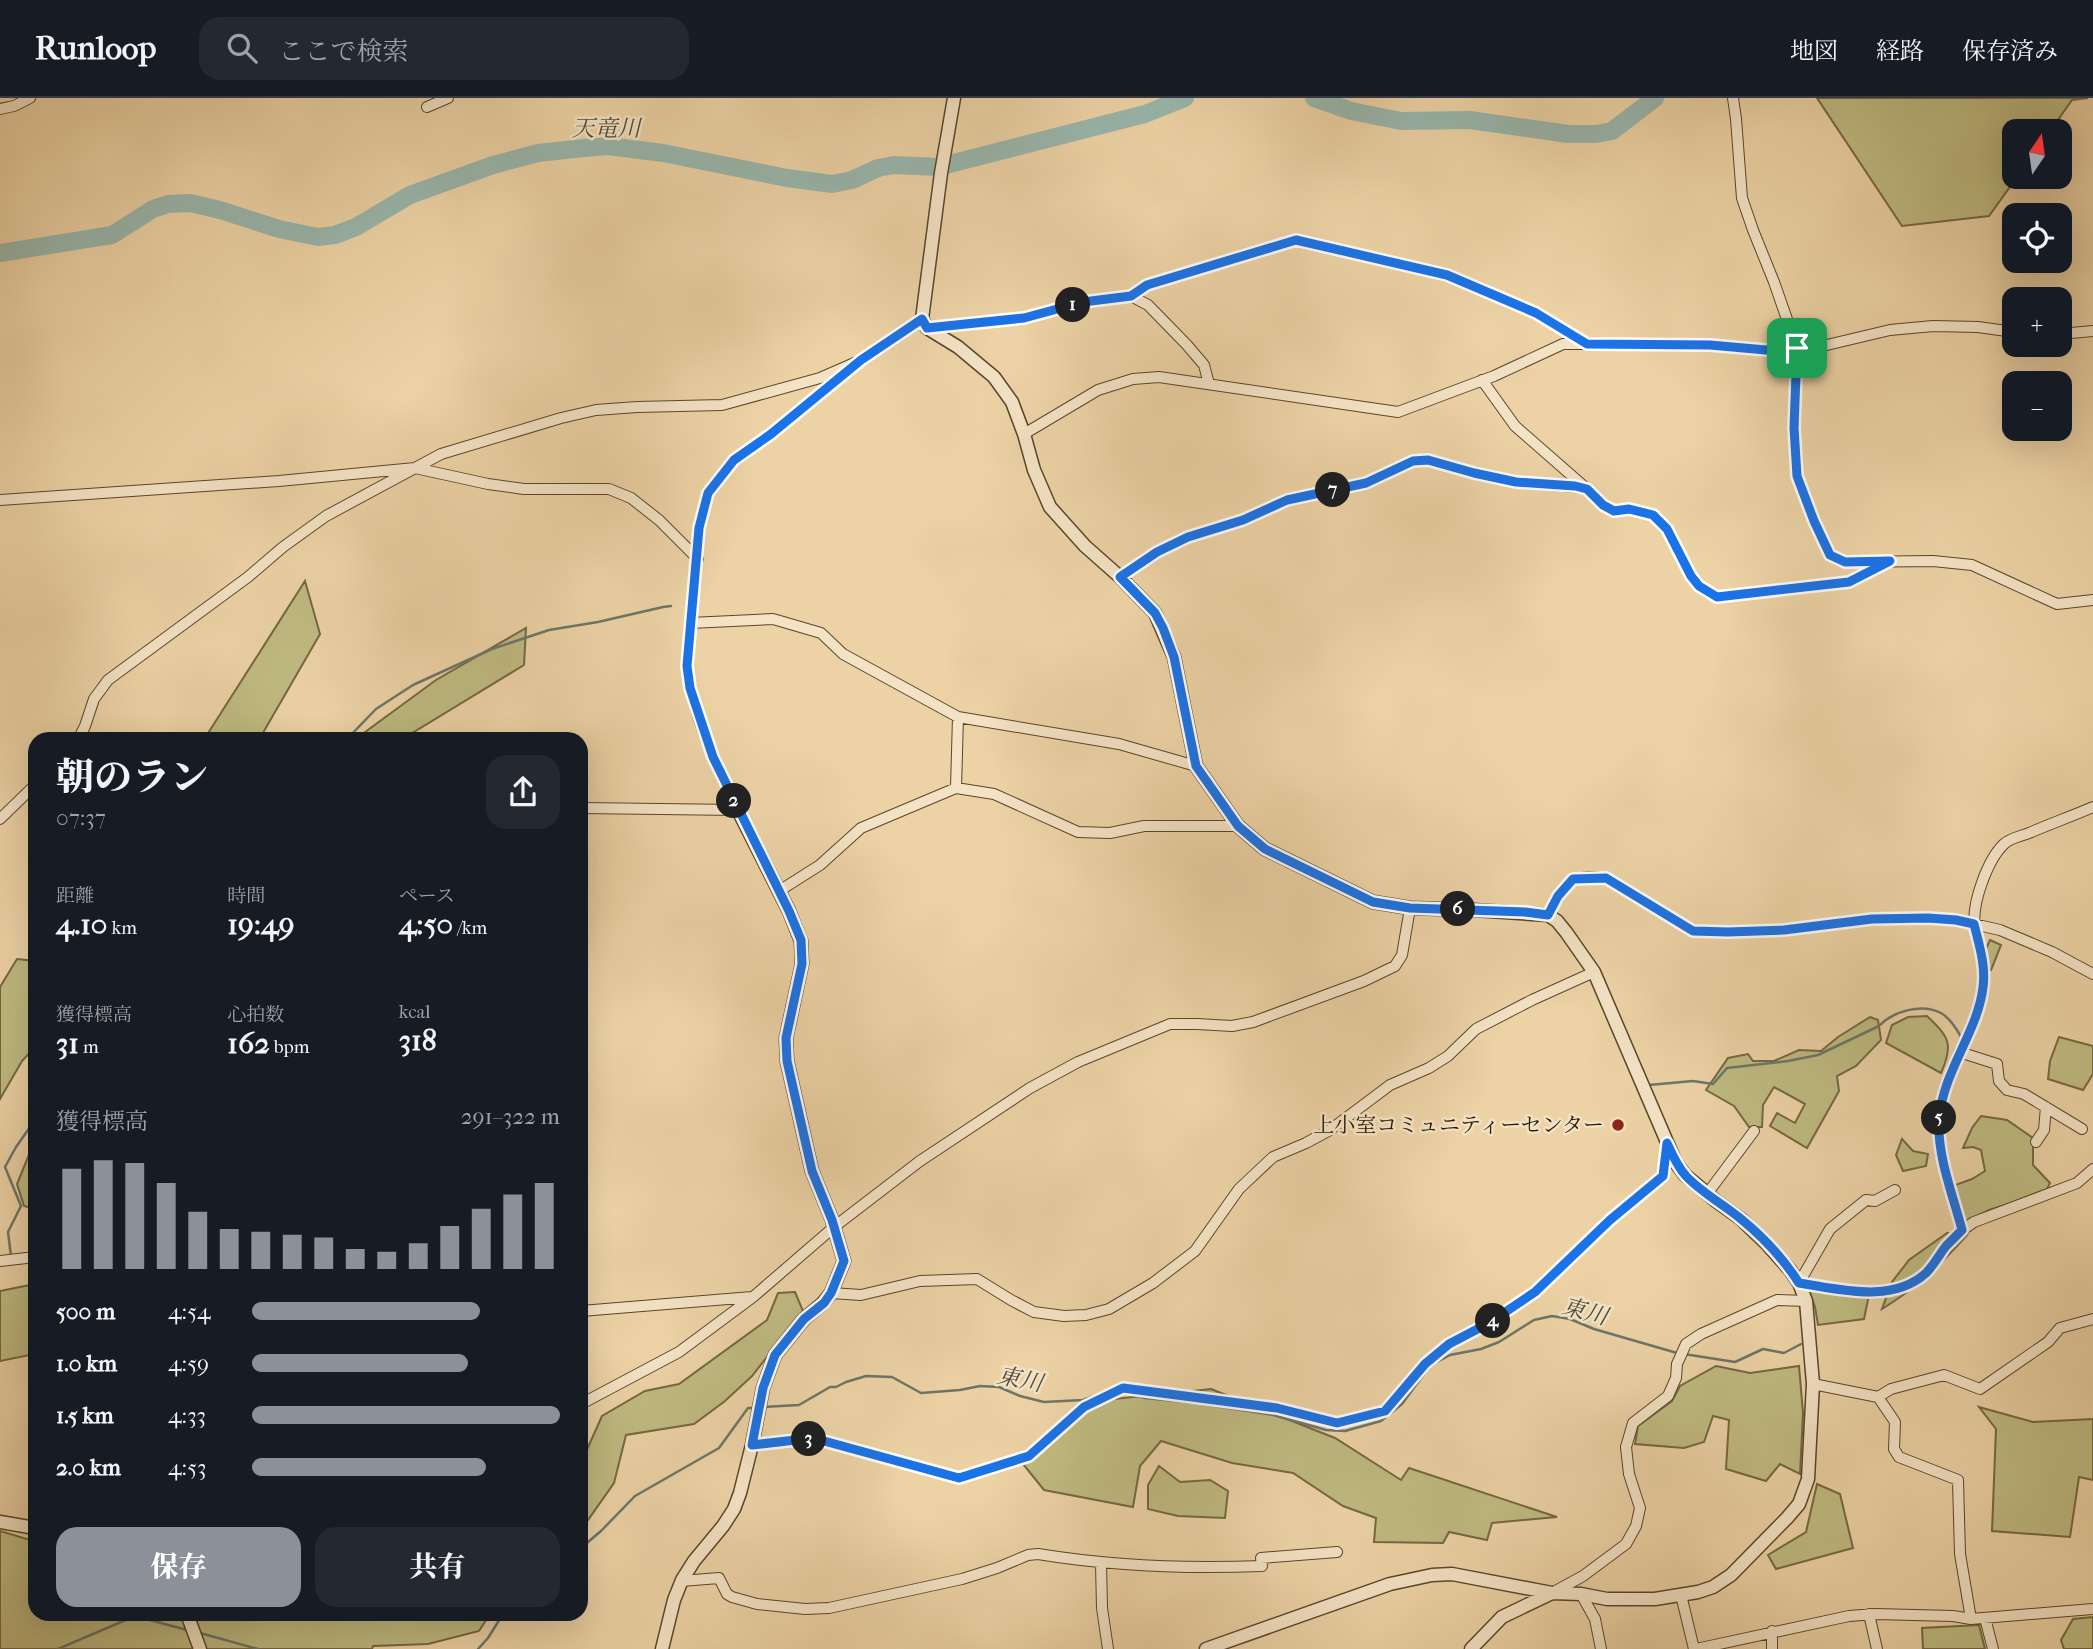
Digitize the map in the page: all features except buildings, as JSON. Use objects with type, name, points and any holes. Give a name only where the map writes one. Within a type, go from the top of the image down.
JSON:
[{"type":"street","points":[[0,109],[15,106],[30,98]]},
{"type":"street","points":[[427,107],[447,98]]},
{"type":"street","points":[[924,323],[941,173],[954,98]]},
{"type":"street","points":[[1733,98],[1742,198],[1797,348],[1794,428],[1797,476],[1830,555],[1845,562],[1953,562],[1972,565],[2057,604],[2093,600]]},
{"type":"street","points":[[82,732],[94,699],[108,680],[326,516],[441,453],[596,410],[722,405],[820,378],[861,360],[924,323],[1024,318],[1083,302],[1131,296],[1147,285],[1296,240],[1447,275],[1536,313],[1587,344]]},
{"type":"street","points":[[1131,296],[1148,305],[1187,345],[1204,365],[1209,384]]},
{"type":"street","points":[[924,323],[994,377],[1012,402],[1034,470],[1050,507],[1085,547],[1120,577],[1155,613],[1174,657],[1196,766],[1238,826],[1265,849],[1373,902],[1410,908],[1525,912],[1548,915],[1558,921],[1594,972],[1676,1163],[1685,1175],[1707,1194],[1741,1219],[1782,1261],[1799,1283],[1806,1301],[1813,1384],[1808,1479],[1800,1504],[1731,1575],[1713,1587],[1681,1595],[1607,1599],[1581,1594],[1552,1593],[1452,1574],[1432,1574],[1410,1578],[1206,1649]]},
{"type":"street","points":[[1024,433],[1098,390],[1133,379],[1159,377],[1398,412],[1482,380],[1563,344],[1810,349],[1890,330],[1933,326],[2002,330]]},
{"type":"street","points":[[2072,333],[2093,331]]},
{"type":"street","points":[[662,1649],[681,1581],[734,1509],[752,1445],[763,1388],[775,1355],[804,1319],[824,1303],[844,1261],[812,1171],[787,1061],[786,1038],[802,964],[801,940],[713,757],[690,688],[687,666],[699,528],[708,493],[734,460],[771,434],[861,360]]},
{"type":"street","points":[[1482,380],[1515,426],[1603,505],[1614,511],[1629,509],[1653,515],[1667,529],[1691,576],[1699,586],[1717,597],[1849,582],[1890,561]]},
{"type":"street","points":[[1120,577],[1157,552],[1188,537],[1243,520],[1287,500],[1366,483],[1413,461],[1428,460],[1516,482],[1587,489]]},
{"type":"street","points":[[0,500],[278,481],[415,468],[524,489],[609,489],[631,498],[659,520],[698,559]]},
{"type":"street","points":[[690,623],[773,619],[821,633],[843,654],[958,717],[1119,744],[1196,766]]},
{"type":"street","points":[[956,788],[958,717]]},
{"type":"street","points":[[779,891],[820,865],[861,828],[956,788],[995,794],[1078,832],[1110,833],[1144,826],[1238,826]]},
{"type":"street","points":[[0,819],[28,792]]},
{"type":"street","points":[[1962,1230],[1941,1152],[1939,1121],[1944,1092],[1976,1014],[1983,988],[1983,962],[1974,924],[1976,899],[1986,872],[2005,842],[2093,807]]},
{"type":"street","points":[[588,808],[738,810]]},
{"type":"street","points":[[1548,915],[1558,896],[1573,879],[1606,878],[1693,931],[1784,930],[1872,919],[1956,920],[2000,930],[2052,952],[2093,974]]},
{"type":"street","points":[[588,1400],[679,1352],[753,1297],[834,1227],[920,1161],[1030,1088],[1078,1062],[1170,1024],[1232,1026],[1254,1022],[1364,981],[1395,966],[1402,955],[1410,908]]},
{"type":"street","points":[[831,1293],[861,1295],[920,1281],[976,1279],[1034,1312],[1075,1316],[1109,1309],[1153,1283],[1195,1251],[1239,1189],[1273,1157],[1330,1130],[1390,1085],[1429,1068],[1448,1056],[1476,1029],[1594,972]]},
{"type":"street","points":[[1959,1052],[1997,1064],[1999,1081],[2007,1090],[2024,1094],[2082,1129]]},
{"type":"street","points":[[2036,1142],[2044,1130],[2046,1107]]},
{"type":"street","points":[[1707,1194],[1754,1131]]},
{"type":"street","points":[[752,1445],[813,1438],[959,1478],[1029,1456],[1084,1407],[1123,1388],[1277,1408],[1337,1423],[1385,1411],[1425,1364],[1449,1344],[1489,1323],[1535,1292],[1610,1220],[1663,1176],[1667,1143]]},
{"type":"street","points":[[1799,1283],[1865,1291],[1895,1290],[1908,1285],[1927,1272],[1946,1246],[1973,1223],[2077,1183],[2093,1169]]},
{"type":"street","points":[[1799,1283],[1830,1229],[1866,1200],[1875,1201],[1895,1190]]},
{"type":"street","points":[[0,1261],[28,1258]]},
{"type":"street","points":[[588,1310],[753,1297]]},
{"type":"street","points":[[1471,1649],[1502,1618],[1583,1576],[1626,1544],[1636,1526],[1640,1508],[1629,1474],[1626,1447],[1633,1423],[1668,1396],[1686,1344],[1701,1334],[1777,1300],[1806,1301]]},
{"type":"street","points":[[1813,1384],[1878,1397],[1891,1389],[1944,1375],[1980,1389],[2048,1342],[2060,1328],[2093,1319]]},
{"type":"street","points":[[1878,1397],[1895,1422],[1894,1449],[1899,1457],[1958,1480],[1960,1555],[1971,1619]]},
{"type":"street","points":[[0,1522],[28,1525]]},
{"type":"street","points":[[681,1581],[719,1578],[727,1594],[757,1604],[805,1609],[829,1608],[962,1579],[1028,1555],[1101,1563],[1230,1567],[1262,1566],[1261,1558],[1337,1552]]},
{"type":"street","points":[[1101,1563],[1102,1608],[1108,1649]]},
{"type":"street","points":[[1581,1594],[1595,1619],[1601,1649]]},
{"type":"street","points":[[1681,1595],[1695,1649],[1849,1616],[1953,1616],[1971,1619],[2093,1609]]},
{"type":"street","points":[[1869,1614],[1877,1649]]},
{"type":"street","points":[[1985,1618],[1993,1649]]},
{"type":"street","points":[[190,1621],[200,1649]]},
{"type":"street","points":[[1772,1631],[1772,1649]]},
{"type":"shaded area","points":[[1817,98],[2088,98],[2072,100],[2059,119],[2002,119],[2002,189],[2008,189],[1989,216],[1902,226]]},
{"type":"shaded area","points":[[305,581],[320,634],[263,732],[209,732]]},
{"type":"shaded area","points":[[526,628],[524,665],[414,732],[365,732],[436,680]]},
{"type":"shaded area","points":[[1990,940],[2001,945],[1991,970],[1983,966],[1984,953]]},
{"type":"shaded area","points":[[17,959],[28,960],[28,1055],[0,1099],[0,987]]},
{"type":"shaded area","points":[[1927,1016],[1947,1042],[1947,1055],[1941,1073],[1886,1043],[1892,1025],[1908,1017]]},
{"type":"shaded area","points":[[1870,1017],[1878,1020],[1881,1040],[1856,1066],[1837,1076],[1839,1091],[1807,1148],[1770,1126],[1777,1113],[1795,1123],[1805,1104],[1774,1087],[1763,1105],[1762,1127],[1749,1127],[1734,1106],[1706,1090],[1728,1058],[1748,1054],[1753,1061],[1774,1061],[1799,1050],[1821,1051]]},
{"type":"shaded area","points":[[2059,1037],[2093,1046],[2093,1074],[2083,1090],[2048,1079],[2050,1061]]},
{"type":"shaded area","points":[[1981,1116],[2007,1120],[2033,1138],[2033,1165],[2050,1183],[2045,1193],[1989,1210],[1964,1223],[1950,1187],[1985,1171],[1981,1150],[1963,1148]]},
{"type":"shaded area","points":[[1902,1139],[1913,1151],[1928,1154],[1926,1166],[1903,1171],[1896,1155]]},
{"type":"shaded area","points":[[28,1157],[28,1207],[24,1206],[17,1184]]},
{"type":"shaded area","points":[[1947,1233],[1967,1235],[1907,1293],[1882,1309],[1892,1282],[1909,1260]]},
{"type":"shaded area","points":[[28,1285],[28,1355],[0,1361],[0,1291]]},
{"type":"shaded area","points":[[1809,1290],[1842,1295],[1869,1295],[1864,1319],[1818,1325]]},
{"type":"shaded area","points":[[795,1292],[803,1311],[752,1376],[694,1424],[626,1435],[614,1483],[588,1520],[588,1447],[602,1416],[645,1391],[679,1384],[767,1320],[778,1293]]},
{"type":"shaded area","points":[[1716,1366],[1750,1373],[1799,1366],[1803,1413],[1800,1474],[1780,1464],[1766,1481],[1726,1469],[1729,1420],[1713,1416],[1704,1442],[1684,1448],[1635,1444],[1638,1426],[1672,1401],[1680,1386]]},
{"type":"shaded area","points":[[1211,1389],[1335,1438],[1401,1480],[1409,1468],[1557,1517],[1492,1523],[1487,1540],[1449,1532],[1443,1543],[1374,1542],[1376,1518],[1343,1506],[1293,1473],[1232,1463],[1161,1441],[1140,1466],[1133,1507],[1044,1490],[1023,1464],[1066,1415],[1114,1399]]},
{"type":"shaded area","points":[[1979,1407],[2033,1422],[2093,1419],[2093,1480],[2079,1477],[2070,1537],[1992,1531],[1996,1429]]},
{"type":"shaded area","points":[[1159,1466],[1180,1482],[1210,1480],[1228,1491],[1225,1518],[1178,1516],[1148,1509],[1148,1485]]},
{"type":"shaded area","points":[[1817,1484],[1840,1494],[1853,1548],[1776,1569],[1768,1555],[1806,1532]]},
{"type":"shaded area","points":[[0,1531],[28,1539],[28,1621],[485,1621],[479,1631],[428,1644],[373,1646],[372,1649],[0,1649]]},
{"type":"shaded area","points":[[2093,1617],[2093,1649],[2064,1649],[2061,1640],[2073,1619]]},
{"type":"shaded area","points":[[1979,1625],[1985,1649],[1923,1649],[1922,1628]]},
{"type":"waterway","name":"天竜川","points":[[0,253],[112,235],[153,209],[168,204],[190,203],[279,229],[318,237],[335,235],[356,227],[410,195],[493,165],[538,153],[608,146],[663,153],[787,178],[832,184],[894,165],[938,167],[1145,114],[1185,98]]},
{"type":"waterway","name":"天竜川","points":[[1314,98],[1351,111],[1401,121],[1470,120],[1568,134],[1612,131],[1655,98]]},
{"type":"waterway","points":[[354,732],[376,709],[413,685],[492,649],[549,630],[671,606]]},
{"type":"waterway","points":[[1649,1085],[1693,1081],[1713,1084],[1727,1068],[1818,1055],[1908,1010],[1925,1009],[1941,1013],[1953,1024],[1962,1039]]},
{"type":"waterway","points":[[11,1256],[8,1232],[21,1206],[5,1167],[28,1130]]},
{"type":"waterway","name":"東川","points":[[1129,1394],[1273,1415],[1326,1430],[1345,1431],[1381,1421],[1402,1404],[1435,1363],[1450,1355],[1481,1349],[1499,1342],[1534,1320],[1552,1316],[1570,1319],[1594,1329],[1677,1353]]},
{"type":"waterway","name":"東川","points":[[1684,1354],[1735,1362],[1763,1349],[1784,1353],[1801,1344]]},
{"type":"waterway","name":"東川","points":[[763,1407],[799,1405],[830,1387],[866,1376],[892,1377],[921,1393],[980,1386],[999,1387],[1044,1402],[1083,1400],[1102,1393]]},
{"type":"waterway","name":"東川","points":[[588,1542],[635,1496],[719,1448],[748,1408],[753,1408]]},
{"type":"waterway","name":"東川","points":[[58,1649],[123,1621]]},
{"type":"waterway","name":"東川","points":[[154,1621],[187,1630]]},
{"type":"waterway","name":"東川","points":[[478,1649],[499,1621]]},
{"type":"waterway","name":"東川","points":[[200,1633],[258,1649]]},
{"type":"place","name":"上小室コミュニティーセンター","points":[[1618,1125]]},
{"type":"route","points":[[1296,240],[1353,251],[1447,275],[1536,313],[1587,344],[1710,345],[1766,350],[1797,348],[1794,428],[1797,476],[1814,521],[1830,555],[1845,562],[1890,561],[1849,582],[1717,597],[1699,586],[1691,576],[1667,529],[1653,515],[1629,509],[1614,511],[1603,505],[1587,489],[1575,486],[1516,482],[1428,460],[1413,461],[1366,483],[1287,500],[1243,520],[1188,537],[1157,552],[1120,577],[1155,613],[1163,628],[1174,657],[1196,766],[1238,826],[1265,849],[1373,902],[1410,908],[1548,915],[1558,896],[1573,879],[1590,877],[1606,878],[1693,931],[1784,930],[1872,919],[1928,918],[1974,924],[1983,962],[1983,988],[1976,1014],[1952,1067],[1939,1121],[1941,1152],[1962,1230],[1927,1272],[1908,1285],[1885,1291],[1799,1283],[1766,1243],[1741,1219],[1685,1175],[1667,1143],[1663,1176],[1610,1220],[1535,1292],[1489,1323],[1449,1344],[1425,1364],[1385,1411],[1337,1423],[1277,1408],[1123,1388],[1084,1407],[1029,1456],[959,1478],[813,1438],[752,1445],[763,1388],[775,1355],[804,1319],[824,1303],[844,1261],[832,1220],[812,1171],[787,1061],[786,1038],[802,964],[801,940],[713,757],[690,688],[687,666],[699,528],[708,493],[734,460],[771,434],[861,360],[922,319],[927,328],[1024,318],[1083,302],[1131,296],[1147,285],[1296,240]]}]
